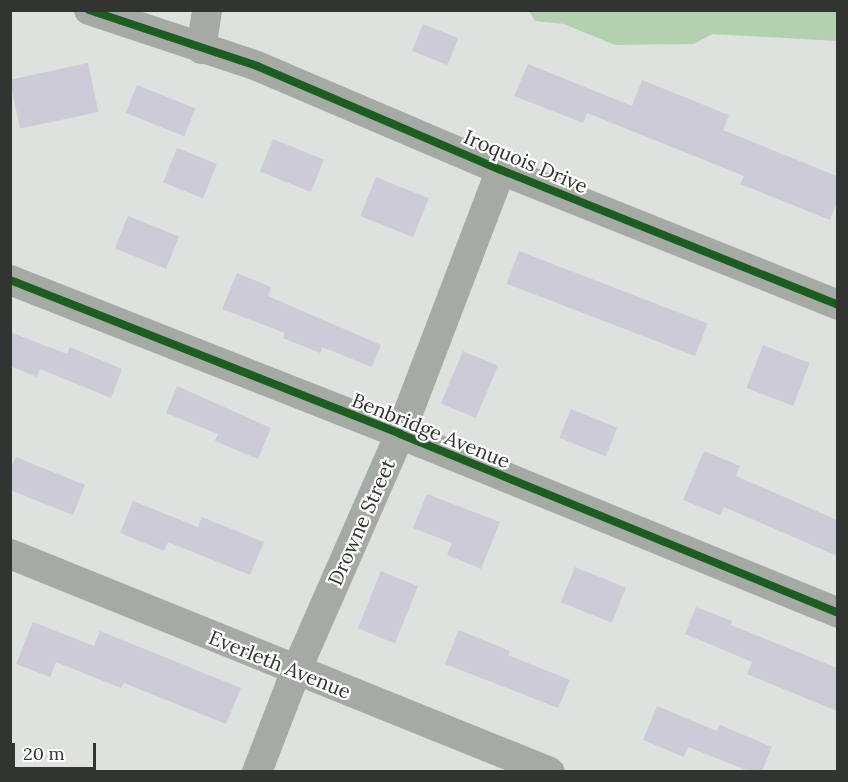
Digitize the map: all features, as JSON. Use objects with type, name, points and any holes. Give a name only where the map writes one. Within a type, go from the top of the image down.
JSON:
[{"type":"street","name":"Iroquois Drive","points":[[89,10],[256,66],[501,170],[837,305]]},
{"type":"street","points":[[201,49],[207,10]]},
{"type":"street","name":"Drowne Street","points":[[257,771],[296,671],[400,434],[501,170]]},
{"type":"street","name":"Benbridge Avenue","points":[[10,280],[400,434],[837,613]]},
{"type":"street","name":"Everleth Avenue","points":[[10,554],[296,671],[550,771]]},
{"type":"green space","points":[[529,11],[837,11],[837,41],[712,34],[694,44],[615,45],[564,24],[535,21]]},
{"type":"building","points":[[423,24],[458,38],[447,65],[412,51]]},
{"type":"building","points":[[88,63],[98,112],[20,129],[10,80]]},
{"type":"building","points":[[528,64],[632,106],[642,80],[729,115],[723,130],[837,176],[837,202],[830,220],[740,184],[744,176],[587,113],[583,123],[514,96]]},
{"type":"building","points":[[137,85],[195,109],[184,136],[126,113]]},
{"type":"building","points":[[273,139],[324,160],[311,192],[260,171]]},
{"type":"building","points":[[177,148],[217,164],[203,198],[163,182]]},
{"type":"building","points":[[376,177],[429,198],[413,237],[360,216]]},
{"type":"building","points":[[128,216],[179,237],[166,269],[115,248]]},
{"type":"building","points":[[519,251],[708,323],[695,356],[506,284]]},
{"type":"building","points":[[237,273],[271,287],[268,296],[381,345],[372,367],[322,347],[320,353],[283,338],[285,333],[222,309]]},
{"type":"building","points":[[10,332],[67,354],[70,347],[122,369],[111,398],[40,369],[37,377],[10,366]]},
{"type":"building","points":[[763,345],[810,363],[793,406],[747,388]]},
{"type":"building","points":[[463,351],[498,366],[476,418],[441,403]]},
{"type":"building","points":[[177,386],[271,428],[258,459],[215,441],[218,434],[166,413]]},
{"type":"building","points":[[571,409],[617,428],[606,456],[559,438]]},
{"type":"building","points":[[704,451],[740,466],[736,476],[837,520],[837,556],[724,507],[720,515],[683,500]]},
{"type":"building","points":[[16,457],[85,485],[73,515],[10,490],[10,470]]},
{"type":"building","points":[[427,494],[500,522],[481,569],[447,555],[452,543],[413,528]]},
{"type":"building","points":[[133,501],[198,527],[202,517],[264,542],[250,575],[168,542],[164,551],[120,533]]},
{"type":"building","points":[[575,567],[626,588],[612,623],[561,602]]},
{"type":"building","points":[[381,571],[418,586],[395,643],[358,628]]},
{"type":"building","points":[[696,607],[732,621],[731,625],[837,668],[837,711],[747,674],[752,662],[685,634]]},
{"type":"building","points":[[33,622],[94,646],[100,631],[241,688],[226,724],[124,683],[121,688],[56,662],[50,677],[16,664]]},
{"type":"building","points":[[459,630],[510,651],[508,655],[570,680],[558,708],[445,664]]},
{"type":"building","points":[[657,706],[717,731],[720,725],[772,747],[762,771],[749,771],[688,747],[684,757],[643,740]]},
{"type":"cycle path","points":[[89,10],[257,66],[501,170],[838,305]]},
{"type":"cycle path","points":[[10,280],[400,434],[838,613]]}]
